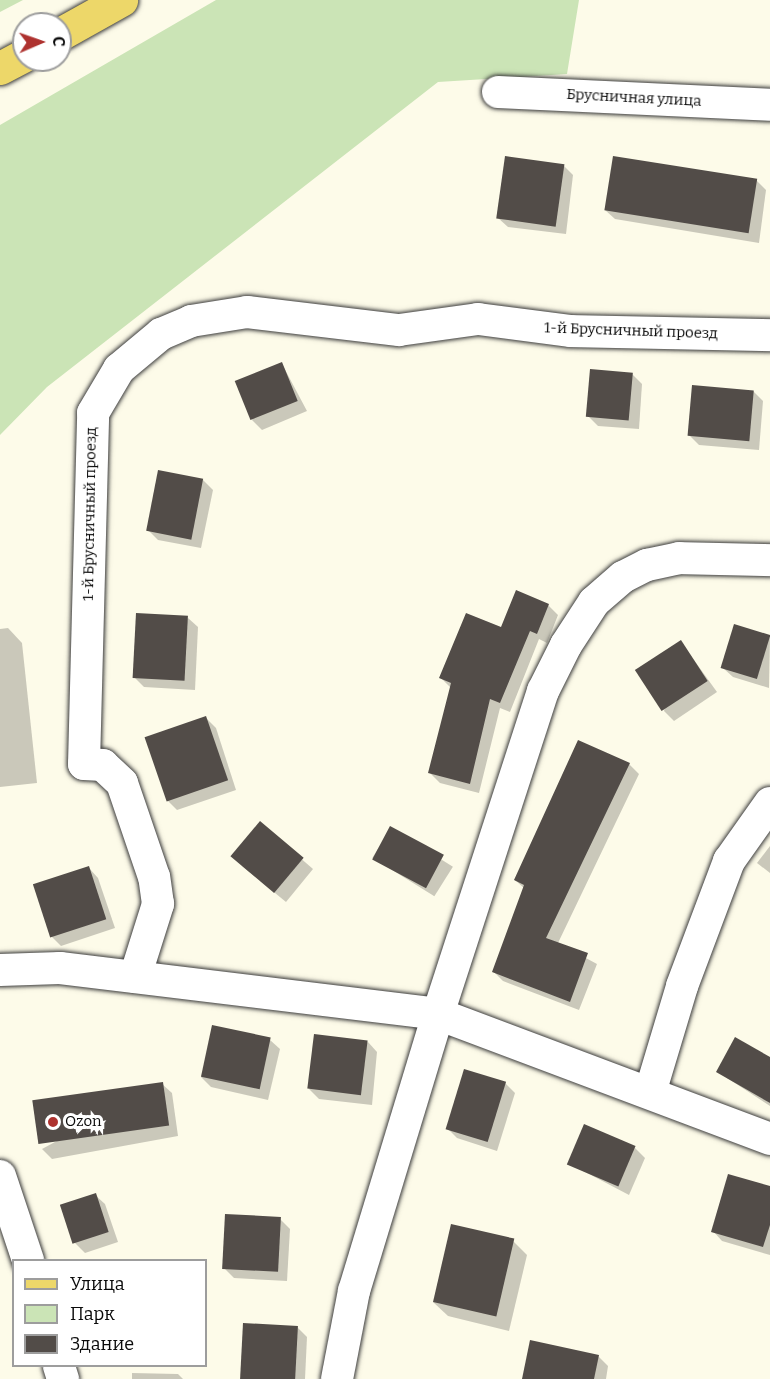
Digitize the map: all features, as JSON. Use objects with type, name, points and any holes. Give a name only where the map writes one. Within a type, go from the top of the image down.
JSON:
[{"type":"main road","points":[[72,27],[121,0]]},
{"type":"street","name":"Брусничная улица","points":[[498,92],[770,105]]},
{"type":"street","name":"1-й Брусничный проезд","points":[[135,977],[158,904],[156,884],[122,783],[103,765],[84,764],[93,413],[119,369],[161,334],[191,321],[247,312],[399,330],[478,319],[571,331],[770,335]]},
{"type":"street","points":[[337,1379],[354,1291],[438,1014],[543,691],[594,602],[623,577],[647,565],[679,558],[770,560]]},
{"type":"street","points":[[650,1093],[682,986],[729,861],[770,803]]},
{"type":"street","points":[[0,970],[60,968],[438,1014],[770,1139]]},
{"type":"street","points":[[0,1176],[28,1259]]},
{"type":"green space","points":[[0,0],[23,0],[0,12]]},
{"type":"green space","points":[[216,0],[579,0],[567,74],[438,82],[47,387],[0,435],[0,125]]},
{"type":"building","points":[[505,156],[564,164],[556,227],[496,218]]},
{"type":"building","points":[[613,156],[757,179],[749,233],[604,210]]},
{"type":"building","points":[[282,362],[298,401],[250,420],[235,381]]},
{"type":"building","points":[[590,369],[633,373],[629,421],[586,417]]},
{"type":"building","points":[[692,385],[754,390],[749,441],[688,436]]},
{"type":"building","points":[[158,470],[203,479],[191,540],[146,531]]},
{"type":"building","points":[[516,590],[549,604],[537,634],[530,631],[500,703],[490,699],[470,784],[428,773],[451,683],[439,678],[466,613],[501,627]]},
{"type":"building","points":[[136,613],[188,616],[185,681],[133,678]]},
{"type":"building","points":[[734,624],[770,635],[757,679],[721,668]]},
{"type":"building","points":[[681,640],[708,681],[662,711],[635,670]]},
{"type":"building","points":[[206,716],[228,780],[167,801],[145,737]]},
{"type":"building","points":[[578,740],[630,763],[546,938],[588,953],[570,1002],[492,972],[524,885],[514,880]]},
{"type":"building","points":[[260,821],[304,858],[274,893],[230,856]]},
{"type":"building","points":[[390,826],[444,855],[426,888],[372,860]]},
{"type":"building","points":[[89,866],[106,919],[50,937],[33,884]]},
{"type":"building","points":[[212,1025],[271,1037],[260,1089],[201,1077]]},
{"type":"building","points":[[314,1034],[368,1041],[361,1095],[307,1089]]},
{"type":"building","points":[[735,1037],[770,1057],[770,1103],[716,1072]]},
{"type":"building","points":[[464,1069],[506,1082],[488,1142],[446,1129]]},
{"type":"building","points":[[163,1082],[169,1126],[38,1144],[32,1100]]},
{"type":"building","points":[[584,1124],[636,1146],[618,1186],[567,1165]]},
{"type":"building","points":[[728,1174],[770,1186],[770,1225],[763,1247],[711,1232]]},
{"type":"building","points":[[96,1193],[109,1232],[73,1244],[60,1205]]},
{"type":"building","points":[[225,1214],[281,1217],[278,1272],[222,1269]]},
{"type":"building","points":[[451,1224],[514,1239],[496,1317],[433,1302]]},
{"type":"building","points":[[243,1323],[298,1326],[295,1379],[240,1379]]},
{"type":"building","points":[[530,1340],[599,1355],[594,1379],[522,1379]]},
{"type":"place","name":"Ozon","points":[[53,1122]]}]
